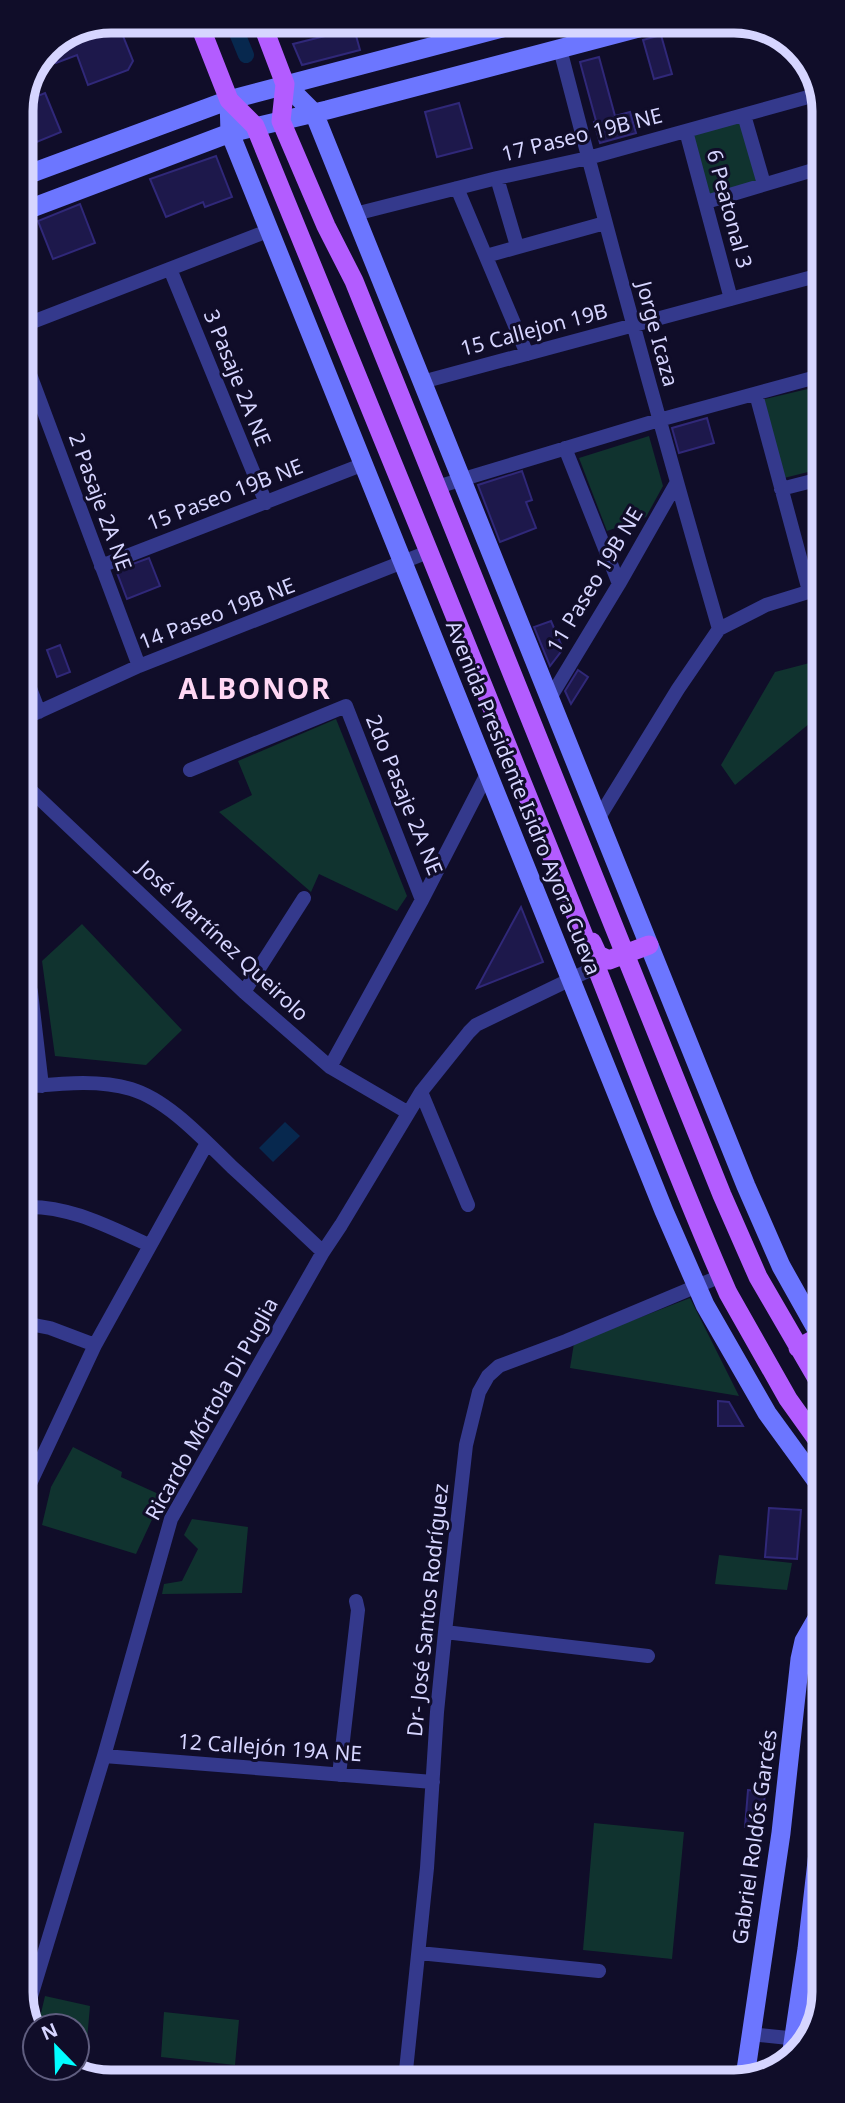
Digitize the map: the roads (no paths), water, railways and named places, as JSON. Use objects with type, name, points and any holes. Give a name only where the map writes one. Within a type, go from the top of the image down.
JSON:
[{"type":"main road","name":"Avenida Presidente Isidro Ayora Cueva","points":[[203,33],[229,100],[230,133],[664,1211],[705,1305],[767,1413],[812,1475]]},
{"type":"main road","name":"Avenida Presidente Isidro Ayora Cueva","points":[[266,33],[285,84],[314,113],[762,1224],[781,1266],[812,1321]]},
{"type":"main road","points":[[33,170],[229,100],[483,33]]},
{"type":"main road","points":[[33,207],[230,133],[620,33]]},
{"type":"main road","name":"Avenida Presidente Isidro Ayora Cueva","points":[[285,84],[281,121],[326,226],[354,281],[742,1242],[758,1277],[812,1372]]},
{"type":"main road","name":"Avenida Presidente Isidro Ayora Cueva","points":[[229,100],[255,126],[720,1276],[788,1399],[812,1433]]},
{"type":"main road","points":[[573,909],[581,917],[598,955],[609,960],[649,945]]},
{"type":"main road","points":[[798,1348],[812,1341]]},
{"type":"main road","name":"Gabriel Roldós Garcés","points":[[746,2069],[781,1833],[800,1659],[804,1641],[812,1627]]},
{"type":"main road","points":[[799,2035],[812,1970]]},
{"type":"street","name":"Jorge Icaza","points":[[560,49],[605,223],[719,629]]},
{"type":"street","name":"17 Paseo 19B NE","points":[[355,214],[588,158],[810,96]]},
{"type":"street","points":[[744,115],[764,184]]},
{"type":"street","name":"6 Peatonal 3","points":[[686,131],[731,299]]},
{"type":"street","points":[[706,202],[812,171]]},
{"type":"street","points":[[497,178],[517,246]]},
{"type":"street","points":[[457,188],[527,354]]},
{"type":"street","points":[[486,256],[605,223]]},
{"type":"street","points":[[33,322],[260,234]]},
{"type":"street","name":"3 Pasaje 2A NE","points":[[170,269],[266,503]]},
{"type":"street","name":"15 Callejon 19B","points":[[422,382],[812,277]]},
{"type":"street","points":[[437,487],[659,419],[812,381]]},
{"type":"street","name":"2 Pasaje 2A NE","points":[[33,383],[139,666]]},
{"type":"street","points":[[755,394],[781,489],[812,581]]},
{"type":"street","points":[[565,448],[619,584]]},
{"type":"street","name":"15 Paseo 19B NE","points":[[101,566],[364,464]]},
{"type":"street","points":[[781,489],[812,481]]},
{"type":"street","name":"11 Paseo 19B NE","points":[[550,698],[677,482]]},
{"type":"street","name":"14 Paseo 19B NE","points":[[33,715],[139,666],[428,552]]},
{"type":"street","points":[[598,819],[678,689],[719,629],[765,605],[812,591]]},
{"type":"street","points":[[33,695],[39,712]]},
{"type":"street","name":"2do Pasaje 2A NE","points":[[190,770],[346,706],[422,900]]},
{"type":"street","points":[[330,1067],[422,900],[488,772]]},
{"type":"street","name":"José Martínez Queirolo","points":[[33,792],[244,992],[330,1067],[407,1112]]},
{"type":"street","points":[[244,992],[304,898]]},
{"type":"street","points":[[571,978],[596,967]]},
{"type":"street","name":"Ricardo Mórtola Di Puglia","points":[[33,1990],[104,1756],[171,1519],[323,1252],[421,1092],[473,1027],[571,978]]},
{"type":"street","points":[[33,1009],[42,1086]]},
{"type":"street","points":[[33,1086],[95,1083],[133,1089],[164,1106],[208,1143],[323,1252]]},
{"type":"street","points":[[421,1092],[468,1205]]},
{"type":"street","points":[[33,1476],[95,1345],[208,1143]]},
{"type":"street","points":[[33,1208],[69,1212],[149,1245]]},
{"type":"street","name":"Dr- José Santos Rodríguez","points":[[406,2070],[419,1953],[445,1632],[466,1445],[479,1392],[488,1376],[499,1366],[720,1276]]},
{"type":"street","points":[[33,1325],[50,1328],[95,1345]]},
{"type":"street","points":[[339,1775],[358,1610],[356,1601]]},
{"type":"street","points":[[445,1632],[648,1656]]},
{"type":"street","name":"12 Callejón 19A NE","points":[[104,1756],[433,1782]]},
{"type":"street","points":[[419,1953],[599,1971]]},
{"type":"street","points":[[750,2034],[791,2044]]},
{"type":"water","points":[[285,1122],[300,1136],[273,1162],[259,1148]]},
{"type":"waterway","points":[[237,33],[246,55]]},
{"type":"district","name":"ALBONOR","points":[[255,689]]}]
